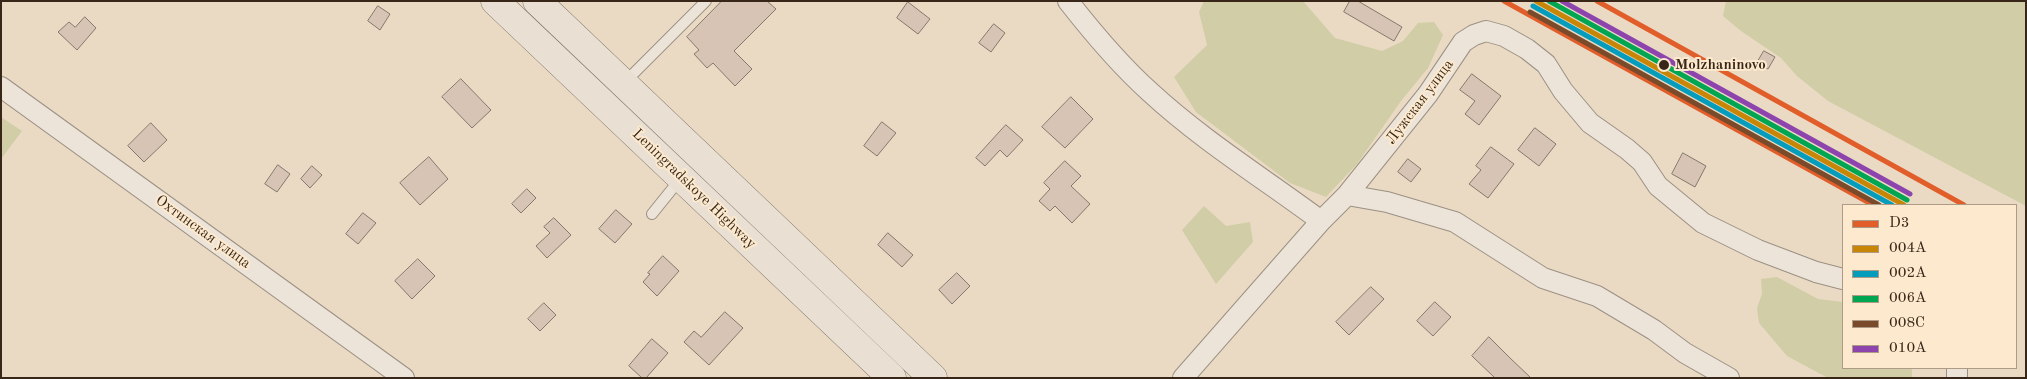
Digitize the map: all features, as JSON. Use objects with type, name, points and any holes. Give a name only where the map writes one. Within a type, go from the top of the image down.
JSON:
[{"type":"highway","name":"Leningradskoye Highway","points":[[495,1],[892,378]]},
{"type":"highway","name":"Leningradskoye Highway","points":[[537,1],[933,378]]},
{"type":"street","points":[[1068,1],[1096,36],[1149,92],[1206,140],[1321,221]]},
{"type":"street","name":"Лужская улица","points":[[1183,378],[1321,221],[1347,196],[1428,94],[1463,42],[1474,35],[1486,31],[1504,36],[1527,49],[1546,64],[1563,92],[1590,123],[1635,156],[1668,195],[1703,223],[1758,250],[1816,272],[1842,279]]},
{"type":"street","name":"Охтинская улица","points":[[1,87],[404,378]]},
{"type":"street","points":[[1347,196],[1387,202],[1454,222],[1543,278],[1597,296],[1654,330],[1685,353],[1729,378]]},
{"type":"lane","points":[[624,83],[706,1]]},
{"type":"lane","points":[[652,214],[682,177]]},
{"type":"shaded area","points":[[1204,1],[1303,1],[1335,38],[1382,51],[1403,41],[1418,23],[1434,22],[1443,35],[1428,68],[1401,101],[1357,164],[1326,197],[1290,183],[1196,112],[1174,77],[1207,45],[1199,12]]},
{"type":"shaded area","points":[[1726,1],[2026,1],[2026,206],[1828,101],[1797,76],[1781,58],[1741,31],[1723,16]]},
{"type":"shaded area","points":[[1,117],[22,131],[1,159]]},
{"type":"shaded area","points":[[1204,206],[1226,226],[1250,222],[1253,242],[1216,284],[1182,230]]},
{"type":"shaded area","points":[[1777,277],[1818,299],[1842,302],[1842,369],[1912,369],[1912,378],[1828,378],[1787,356],[1759,323],[1757,308],[1762,294],[1761,279]]},
{"type":"building","points":[[722,1],[767,1],[776,9],[734,51],[752,69],[735,86],[713,63],[707,68],[694,54],[699,50],[687,37]]},
{"type":"building","points":[[1350,1],[1358,1],[1402,27],[1394,41],[1344,12]]},
{"type":"building","points":[[908,2],[930,19],[918,34],[897,18]]},
{"type":"building","points":[[378,6],[390,14],[380,30],[368,21]]},
{"type":"building","points":[[85,17],[96,28],[77,50],[58,32],[69,22],[75,27]]},
{"type":"building","points":[[994,24],[1005,33],[991,52],[979,43]]},
{"type":"building","points":[[1764,51],[1775,57],[1768,69],[1757,63]]},
{"type":"building","points":[[1472,74],[1501,96],[1479,125],[1465,114],[1475,101],[1460,90]]},
{"type":"building","points":[[461,79],[491,110],[472,128],[442,97]]},
{"type":"building","points":[[1071,97],[1093,119],[1065,148],[1042,127]]},
{"type":"building","points":[[882,122],[896,133],[877,156],[864,146]]},
{"type":"building","points":[[151,123],[167,140],[144,162],[128,146]]},
{"type":"building","points":[[1006,125],[1023,140],[1007,157],[1000,150],[985,166],[976,158]]},
{"type":"building","points":[[1535,128],[1556,144],[1539,166],[1518,150]]},
{"type":"building","points":[[1491,147],[1514,164],[1488,198],[1469,184],[1481,170],[1476,166]]},
{"type":"building","points":[[1683,153],[1706,166],[1695,187],[1672,174]]},
{"type":"building","points":[[429,157],[448,179],[420,205],[400,183]]},
{"type":"building","points":[[1408,159],[1421,169],[1411,182],[1398,172]]},
{"type":"building","points":[[1065,161],[1081,176],[1071,186],[1090,204],[1072,223],[1055,206],[1050,211],[1039,201],[1050,189],[1044,183]]},
{"type":"building","points":[[278,165],[290,174],[277,192],[265,184]]},
{"type":"building","points":[[312,166],[322,175],[310,188],[301,179]]},
{"type":"building","points":[[527,189],[536,198],[521,213],[512,204]]},
{"type":"building","points":[[616,210],[632,224],[615,243],[599,229]]},
{"type":"building","points":[[363,213],[376,223],[358,244],[346,234]]},
{"type":"building","points":[[554,218],[571,235],[547,258],[536,246],[550,233],[544,227]]},
{"type":"building","points":[[888,233],[913,255],[902,267],[878,245]]},
{"type":"building","points":[[663,256],[679,271],[657,296],[643,282],[650,274],[648,273]]},
{"type":"building","points":[[418,259],[435,276],[412,299],[395,281]]},
{"type":"building","points":[[957,273],[970,286],[952,304],[939,290]]},
{"type":"building","points":[[1371,287],[1384,299],[1349,335],[1336,322]]},
{"type":"building","points":[[1435,302],[1451,317],[1433,336],[1417,321]]},
{"type":"building","points":[[544,303],[556,315],[540,331],[528,319]]},
{"type":"building","points":[[725,312],[743,328],[709,365],[684,342],[694,331],[701,337]]},
{"type":"building","points":[[1489,337],[1531,378],[1495,378],[1472,356]]},
{"type":"building","points":[[652,339],[668,353],[646,378],[642,378],[629,366]]},
{"type":"transit line","name":"D3","points":[[1504,1],[1871,204]]},
{"type":"transit line","name":"004А","points":[[1536,1],[1902,204]]},
{"type":"transit line","name":"006А","points":[[1549,1],[1907,200]]},
{"type":"transit line","name":"010А","points":[[1562,1],[1910,194]]},
{"type":"transit line","name":"D3","points":[[1597,1],[1962,204]]},
{"type":"transit line","name":"002А","points":[[1533,6],[1890,204]]},
{"type":"transit line","name":"008С","points":[[1530,12],[1877,204]]},
{"type":"place","name":"Molzhaninovo","points":[[1664,65]]}]
